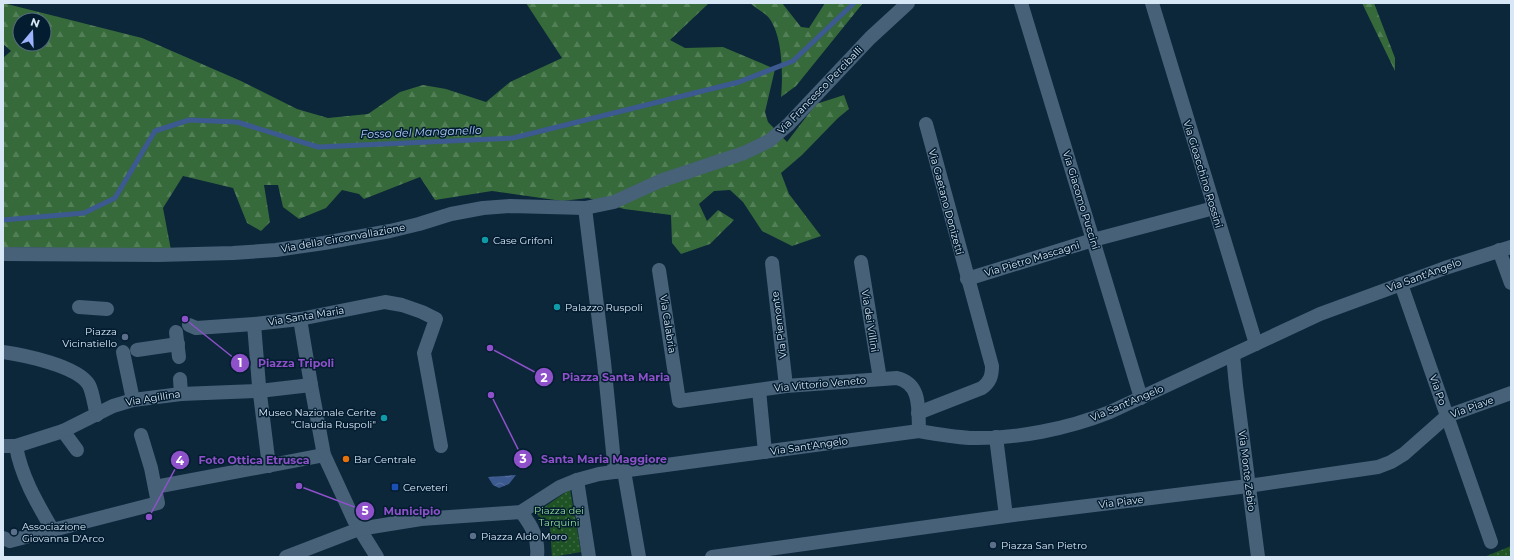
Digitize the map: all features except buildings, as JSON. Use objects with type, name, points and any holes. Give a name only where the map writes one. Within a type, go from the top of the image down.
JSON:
[{"type":"street","name":"Via Francesco Perciballi","points":[[585,208],[622,199],[660,181],[744,153],[769,141],[788,125],[853,55],[908,3]]},
{"type":"street","name":"Via Giacomo Puccini","points":[[1021,3],[1141,398]]},
{"type":"street","name":"Via Gioacchino Rossini","points":[[1152,3],[1256,344]]},
{"type":"street","name":"Via Gaetano Donizetti","points":[[918,413],[982,388],[991,378],[992,366],[967,279],[926,124]]},
{"type":"street","name":"Via della Circonvallazione","points":[[3,254],[158,255],[270,250],[324,243],[390,231],[451,214],[483,208],[510,206],[585,208]]},
{"type":"street","points":[[585,208],[604,362],[620,471],[639,557]]},
{"type":"street","name":"Via Pietro Mascagni","points":[[967,279],[1093,240],[1214,208]]},
{"type":"street","points":[[1505,248],[1511,283]]},
{"type":"street","name":"Via Sant'Angelo","points":[[577,480],[599,474],[919,431],[956,437],[996,437],[1035,432],[1074,424],[1099,416],[1141,398],[1320,314],[1505,248]]},
{"type":"street","name":"Via dei Villini","points":[[861,262],[880,379]]},
{"type":"street","name":"Via Piemonte","points":[[772,263],[786,386]]},
{"type":"street","name":"Via Calabria","points":[[659,270],[680,401]]},
{"type":"street","name":"Via Po","points":[[1401,284],[1490,542]]},
{"type":"street","name":"Via Santa Maria","points":[[189,325],[196,328],[300,319],[385,302],[402,305],[422,312],[436,319],[424,354],[441,446]]},
{"type":"street","points":[[79,307],[107,309]]},
{"type":"street","points":[[300,319],[324,455],[342,496],[359,529],[377,557]]},
{"type":"street","points":[[254,324],[259,391],[269,466]]},
{"type":"street","points":[[137,350],[178,344]]},
{"type":"street","points":[[3,352],[67,368],[80,375],[90,388],[97,415]]},
{"type":"street","points":[[123,352],[132,400]]},
{"type":"street","name":"Via Monte Zebio","points":[[1233,355],[1248,486],[1258,557]]},
{"type":"street","name":"Via Vittorio Veneto","points":[[680,401],[786,386],[897,378],[903,379],[912,385],[916,394],[919,431]]},
{"type":"street","points":[[180,379],[181,394]]},
{"type":"street","name":"Via Agillina","points":[[9,446],[63,431],[114,406],[132,400],[181,394],[259,391],[311,385]]},
{"type":"street","points":[[759,390],[765,452]]},
{"type":"street","name":"Via Piave","points":[[712,557],[1006,516],[1248,486],[1368,469],[1385,465],[1404,454],[1447,416],[1511,393]]},
{"type":"street","points":[[63,431],[77,450]]},
{"type":"street","points":[[3,538],[10,541],[158,503],[151,468],[141,435]]},
{"type":"street","points":[[996,437],[1006,516]]},
{"type":"street","points":[[9,446],[18,459],[32,492],[52,529]]},
{"type":"street","points":[[155,486],[324,455]]},
{"type":"street","points":[[286,557],[359,529],[421,519],[521,512],[560,487],[577,480],[589,557]]},
{"type":"street","points":[[521,512],[531,526],[537,540],[537,557]]},
{"type":"green space","points":[[3,3],[39,12],[12,12],[12,52],[52,52],[52,15],[142,38],[241,81],[297,109],[328,118],[368,114],[400,92],[423,85],[446,89],[486,102],[510,82],[562,58],[526,3],[709,3],[670,40],[685,48],[723,47],[775,69],[765,112],[768,122],[787,142],[816,104],[844,95],[849,109],[838,118],[802,155],[781,173],[789,194],[821,236],[792,246],[762,231],[743,202],[730,190],[714,191],[699,204],[707,221],[718,210],[734,220],[710,244],[681,254],[672,243],[671,215],[624,209],[588,198],[562,201],[492,191],[435,200],[420,177],[364,199],[359,194],[342,190],[326,208],[299,219],[283,207],[278,185],[264,185],[270,222],[261,231],[247,223],[233,188],[183,176],[163,208],[171,250],[3,247],[3,58],[11,51],[3,44]]},
{"type":"green space","points":[[750,3],[782,3],[801,27],[809,28],[825,3],[863,3],[796,86],[781,97],[782,68],[777,35],[769,18]]},
{"type":"green space","points":[[1362,3],[1374,3],[1395,58],[1395,71]]},
{"type":"green space","name":"Piazza dei Tarquini","points":[[570,489],[581,552],[552,557],[550,528],[536,513]]},
{"type":"green space","points":[[1511,546],[1511,557],[1484,557]]},
{"type":"water","points":[[516,475],[509,484],[499,488],[493,485],[488,477]]},
{"type":"waterway","name":"Fosso del Manganello","points":[[3,220],[84,213],[115,198],[155,131],[189,120],[237,122],[318,147],[513,138],[739,82],[793,61],[854,3]]},
{"type":"place","name":"Case Grifoni","points":[[485,240]]},
{"type":"place","name":"Palazzo Ruspoli","points":[[557,307]]},
{"type":"place","name":"Piazza Tripoli","points":[[185,319]]},
{"type":"place","name":"Piazza Vicinatiello","points":[[125,337]]},
{"type":"place","name":"Piazza Santa Maria","points":[[490,348]]},
{"type":"place","name":"Santa Maria Maggiore","points":[[491,395]]},
{"type":"place","name":"Museo Nazionale Cerite \"Claudia Ruspoli\"","points":[[384,418]]},
{"type":"place","name":"Bar Centrale","points":[[346,459]]},
{"type":"place","name":"Municipio","points":[[299,486]]},
{"type":"place","name":"Cerveteri","points":[[395,487]]},
{"type":"place","name":"Foto Ottica Etrusca","points":[[149,517]]},
{"type":"place","name":"Associazione Giovanna D'Arco","points":[[14,532]]},
{"type":"place","name":"Piazza Aldo Moro","points":[[473,536]]},
{"type":"place","name":"Piazza San Pietro","points":[[993,545]]}]
